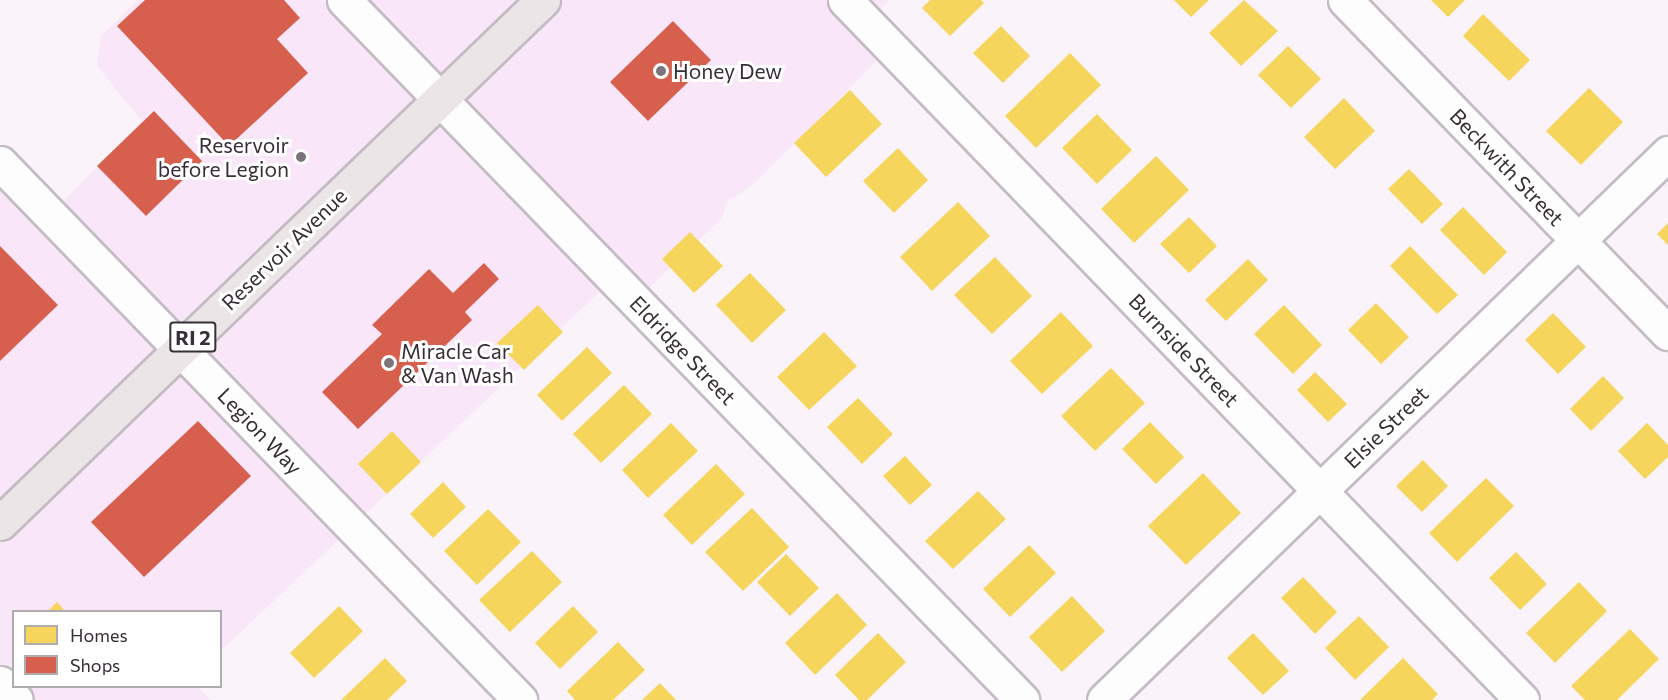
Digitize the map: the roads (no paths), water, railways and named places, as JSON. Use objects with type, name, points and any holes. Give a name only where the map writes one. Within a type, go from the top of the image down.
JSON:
[{"type":"main road","name":"Reservoir Avenue","points":[[0,523],[543,0]]},
{"type":"street","name":"Eldridge Street","points":[[344,0],[1022,700]]},
{"type":"street","name":"Burnside Street","points":[[845,0],[1522,700]]},
{"type":"street","name":"Beckwith Street","points":[[1345,0],[1668,333]]},
{"type":"street","name":"Elsie Street","points":[[1104,700],[1668,153]]},
{"type":"street","name":"Legion Way","points":[[0,163],[520,700]]},
{"type":"street","points":[[0,683],[16,700]]},
{"type":"place","name":"Honey Dew","points":[[661,71]]},
{"type":"place","name":"Reservoir before Legion","points":[[301,157]]},
{"type":"place","name":"Miracle Car & Van Wash","points":[[389,363]]}]
